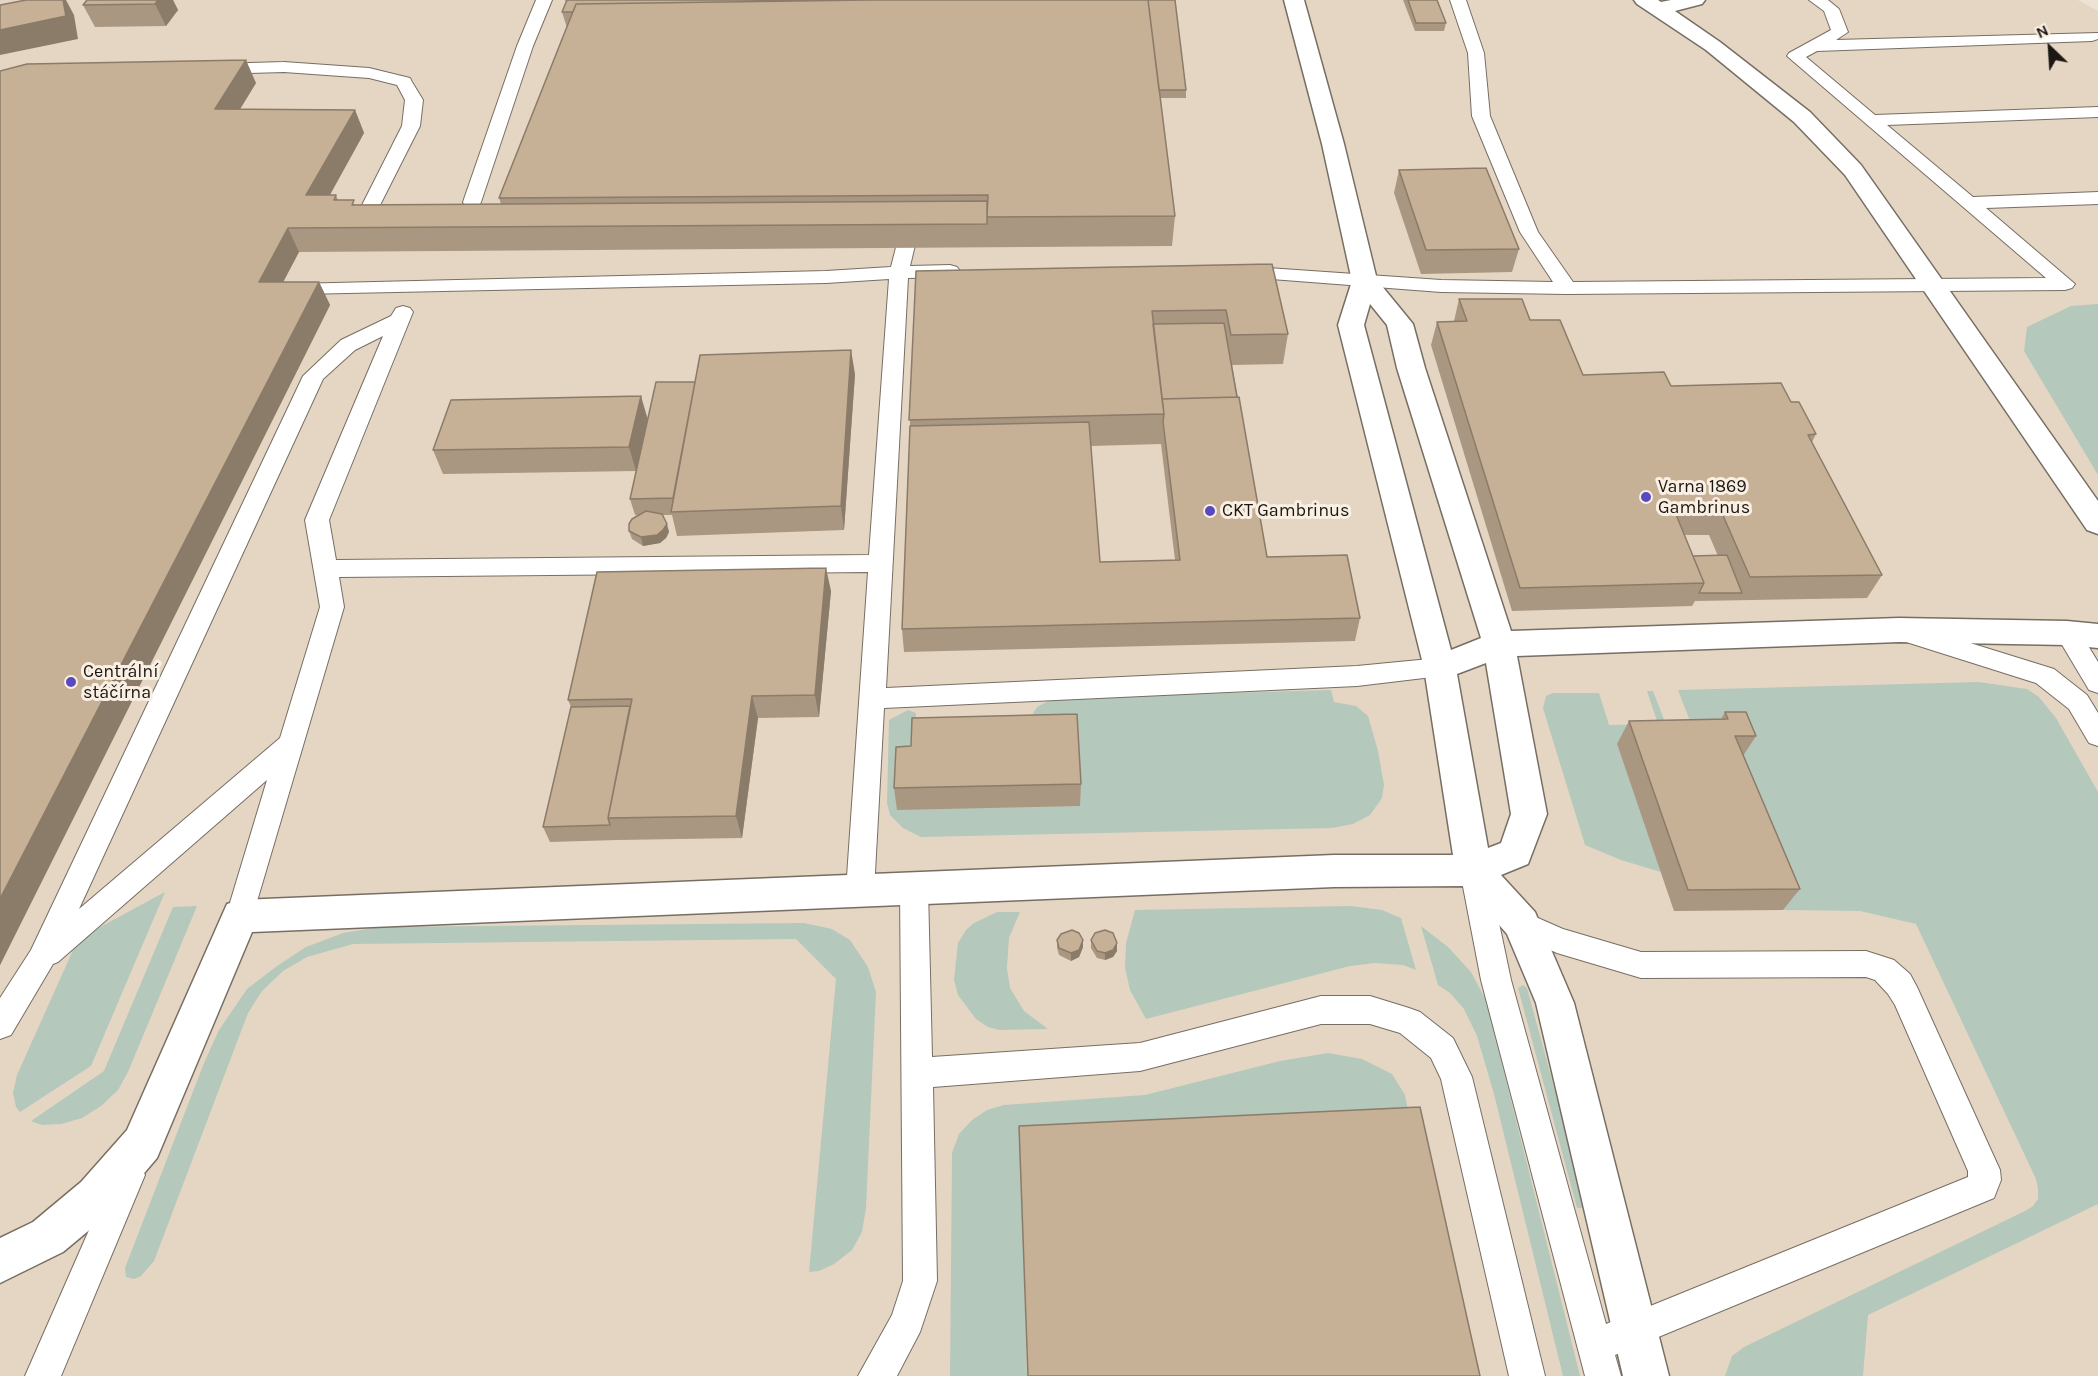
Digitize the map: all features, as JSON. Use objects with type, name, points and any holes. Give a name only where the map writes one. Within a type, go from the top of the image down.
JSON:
[{"type":"street","points":[[0,1261],[48,1238],[96,1197],[142,1144],[240,916],[1334,871],[1474,870],[1515,853],[1530,814],[1499,645],[1411,368],[1400,324],[1365,281],[1333,144],[1294,0]]},
{"type":"street","points":[[1652,5],[1695,0]]},
{"type":"street","points":[[1652,5],[1713,46],[1802,117],[1853,170],[2098,523]]},
{"type":"street","points":[[1365,281],[1351,325],[1440,668],[1474,870],[1522,924],[1555,1003],[1646,1376]]},
{"type":"street","points":[[1440,668],[1499,645],[1899,630],[2067,633],[2098,636]]},
{"type":"lane","points":[[472,202],[525,46],[544,0]]},
{"type":"lane","points":[[1458,0],[1476,52],[1481,116],[1529,232],[1567,288]]},
{"type":"lane","points":[[1220,272],[1441,286],[1567,288],[2065,284],[1795,56],[1840,32],[1831,9],[1817,0]]},
{"type":"lane","points":[[1813,46],[2092,36]]},
{"type":"lane","points":[[203,70],[284,67],[369,73],[404,82],[414,100],[411,126],[368,211]]},
{"type":"lane","points":[[1870,120],[2098,112]]},
{"type":"lane","points":[[1969,203],[2098,198]]},
{"type":"lane","points":[[860,891],[899,272],[913,224],[913,201]]},
{"type":"lane","points":[[300,288],[826,277],[899,272],[968,271]]},
{"type":"lane","points":[[240,916],[332,607],[317,520],[406,306],[420,295],[442,286]]},
{"type":"lane","points":[[0,1025],[41,959],[314,376],[348,345],[401,319]]},
{"type":"lane","points":[[326,568],[881,563]]},
{"type":"lane","points":[[1899,630],[2045,676],[2078,702],[2098,736]]},
{"type":"lane","points":[[2067,633],[2098,683]]},
{"type":"lane","points":[[872,699],[1358,676],[1440,668]]},
{"type":"lane","points":[[41,959],[292,743]]},
{"type":"lane","points":[[1474,870],[1504,1011],[1599,1361],[1635,1330],[1982,1187],[1985,1180],[1984,1170],[1906,997],[1899,984],[1884,969],[1866,964],[1641,965],[1557,940],[1522,924]]},
{"type":"lane","points":[[876,1376],[891,1355],[908,1320],[920,1281],[914,889]]},
{"type":"lane","points":[[917,1073],[1140,1058],[1321,1010],[1370,1010],[1409,1022],[1442,1048],[1456,1077],[1527,1376]]},
{"type":"lane","points":[[43,1376],[142,1144]]},
{"type":"shaded area","points":[[0,0],[2078,0],[2098,11],[2098,1376],[0,1376]]},
{"type":"green space","points":[[2098,304],[2098,475],[2024,351],[2027,327],[2071,306]]},
{"type":"green space","points":[[1979,682],[2027,689],[2039,697],[2056,718],[2098,792],[2098,1204],[1868,1315],[1863,1376],[1725,1376],[1732,1356],[1744,1347],[2025,1211],[2038,1199],[2038,1189],[2036,1179],[1916,924],[1860,911],[1783,910],[1698,742],[1678,690]]},
{"type":"green space","points":[[1331,690],[1334,702],[1356,706],[1368,716],[1378,751],[1384,785],[1382,798],[1370,815],[1353,824],[1332,828],[921,837],[903,828],[890,815],[887,803],[889,720],[908,710],[916,713],[915,740],[1029,720],[1037,707],[1060,698]]},
{"type":"green space","points":[[1647,691],[1653,691],[1673,743],[1617,744],[1661,872],[1621,860],[1585,845],[1543,708],[1546,696],[1553,693],[1599,693],[1609,725],[1658,724]]},
{"type":"green space","points":[[165,892],[91,1066],[20,1112],[16,1107],[13,1093],[17,1075],[78,939]]},
{"type":"green space","points":[[197,906],[128,1072],[118,1090],[101,1106],[82,1118],[61,1124],[42,1125],[31,1121],[104,1071],[173,907]]},
{"type":"green space","points":[[1351,906],[1382,910],[1401,918],[1416,970],[1403,965],[1375,963],[1350,966],[1146,1019],[1130,990],[1125,968],[1126,943],[1135,910]]},
{"type":"green space","points":[[997,912],[1020,912],[1009,938],[1007,968],[1010,988],[1024,1011],[1048,1029],[999,1030],[988,1027],[976,1019],[958,995],[954,980],[958,943],[966,930],[974,923]]},
{"type":"green space","points":[[804,923],[832,929],[850,940],[868,967],[876,992],[866,1208],[862,1232],[852,1250],[834,1264],[819,1271],[809,1272],[836,979],[796,939],[353,944],[307,957],[283,971],[262,991],[248,1013],[154,1261],[141,1276],[134,1279],[126,1277],[125,1268],[204,1063],[219,1030],[247,989],[306,947],[343,933],[379,927]]},
{"type":"green space","points":[[1421,926],[1448,947],[1471,972],[1486,1000],[1580,1376],[1563,1376],[1494,1094],[1477,1036],[1464,1009],[1450,993],[1438,985]]},
{"type":"green space","points":[[1523,985],[1527,988],[1587,1208],[1577,1208],[1518,988]]},
{"type":"green space","points":[[1328,1053],[1362,1059],[1392,1074],[1405,1095],[1411,1125],[1020,1144],[1027,1376],[950,1376],[952,1153],[959,1134],[972,1120],[987,1110],[1004,1105],[1145,1095],[1280,1061]]},
{"type":"building","points":[[26,0],[63,0],[66,16],[0,30],[0,5]]},
{"type":"building","points":[[87,0],[158,0],[155,4],[83,5]]},
{"type":"building","points":[[567,0],[868,0],[576,4],[573,12],[562,12]]},
{"type":"building","points":[[868,0],[1148,0],[1175,216],[987,217],[988,195],[499,198],[576,4]]},
{"type":"building","points":[[1148,0],[1175,0],[1186,90],[1159,90]]},
{"type":"building","points":[[1408,0],[1437,0],[1446,23],[1416,23]]},
{"type":"building","name":"Centrální stáčírna","points":[[246,60],[215,109],[355,110],[306,195],[336,195],[334,200],[354,200],[352,205],[987,201],[987,224],[288,228],[259,282],[319,282],[0,899],[0,71],[27,64]]},
{"type":"building","points":[[1486,168],[1519,249],[1426,250],[1399,170]]},
{"type":"building","points":[[1272,264],[1288,334],[1231,335],[1226,310],[1152,311],[1164,414],[909,420],[916,271]]},
{"type":"building","name":"Varna 1869 Gambrinus","points":[[1459,299],[1522,299],[1530,320],[1560,320],[1583,375],[1664,372],[1671,386],[1781,383],[1791,402],[1799,402],[1816,434],[1808,435],[1882,575],[1750,577],[1721,511],[1675,512],[1704,583],[1520,588],[1437,322],[1467,321]]},
{"type":"building","points":[[1224,323],[1237,397],[1162,399],[1153,324]]},
{"type":"building","points":[[851,350],[841,506],[671,512],[700,355]]},
{"type":"building","points":[[656,382],[695,382],[673,498],[630,499]]},
{"type":"building","points":[[641,396],[629,447],[433,450],[451,400]]},
{"type":"building","points":[[1239,397],[1267,557],[1347,555],[1360,618],[902,629],[910,426],[1089,422],[1100,562],[1180,560],[1162,399]]},
{"type":"building","points":[[646,511],[662,514],[667,524],[657,535],[641,537],[629,531],[629,524],[632,519]]},
{"type":"building","points":[[1727,555],[1742,593],[1699,593],[1704,583],[1693,556]]},
{"type":"building","points":[[826,568],[815,695],[752,696],[736,816],[608,818],[632,699],[568,700],[597,572]]},
{"type":"building","points":[[630,706],[608,818],[610,825],[543,827],[571,707]]},
{"type":"building","points":[[1725,712],[1746,712],[1756,736],[1735,736],[1800,889],[1688,890],[1629,721],[1728,719]]},
{"type":"building","points":[[1077,714],[1081,784],[894,788],[896,747],[911,746],[912,718]]},
{"type":"building","points":[[1072,930],[1079,933],[1083,940],[1079,950],[1071,953],[1059,948],[1057,940],[1061,934]]},
{"type":"building","points":[[1105,930],[1113,933],[1117,943],[1113,950],[1105,953],[1097,951],[1091,940],[1095,933]]},
{"type":"building","points":[[1420,1107],[1480,1376],[1028,1376],[1019,1126]]},
{"type":"place","name":"Varna 1869 Gambrinus","points":[[1646,497]]},
{"type":"place","name":"CKT Gambrinus","points":[[1210,511]]},
{"type":"place","name":"Centrální stáčírna","points":[[71,682]]}]
